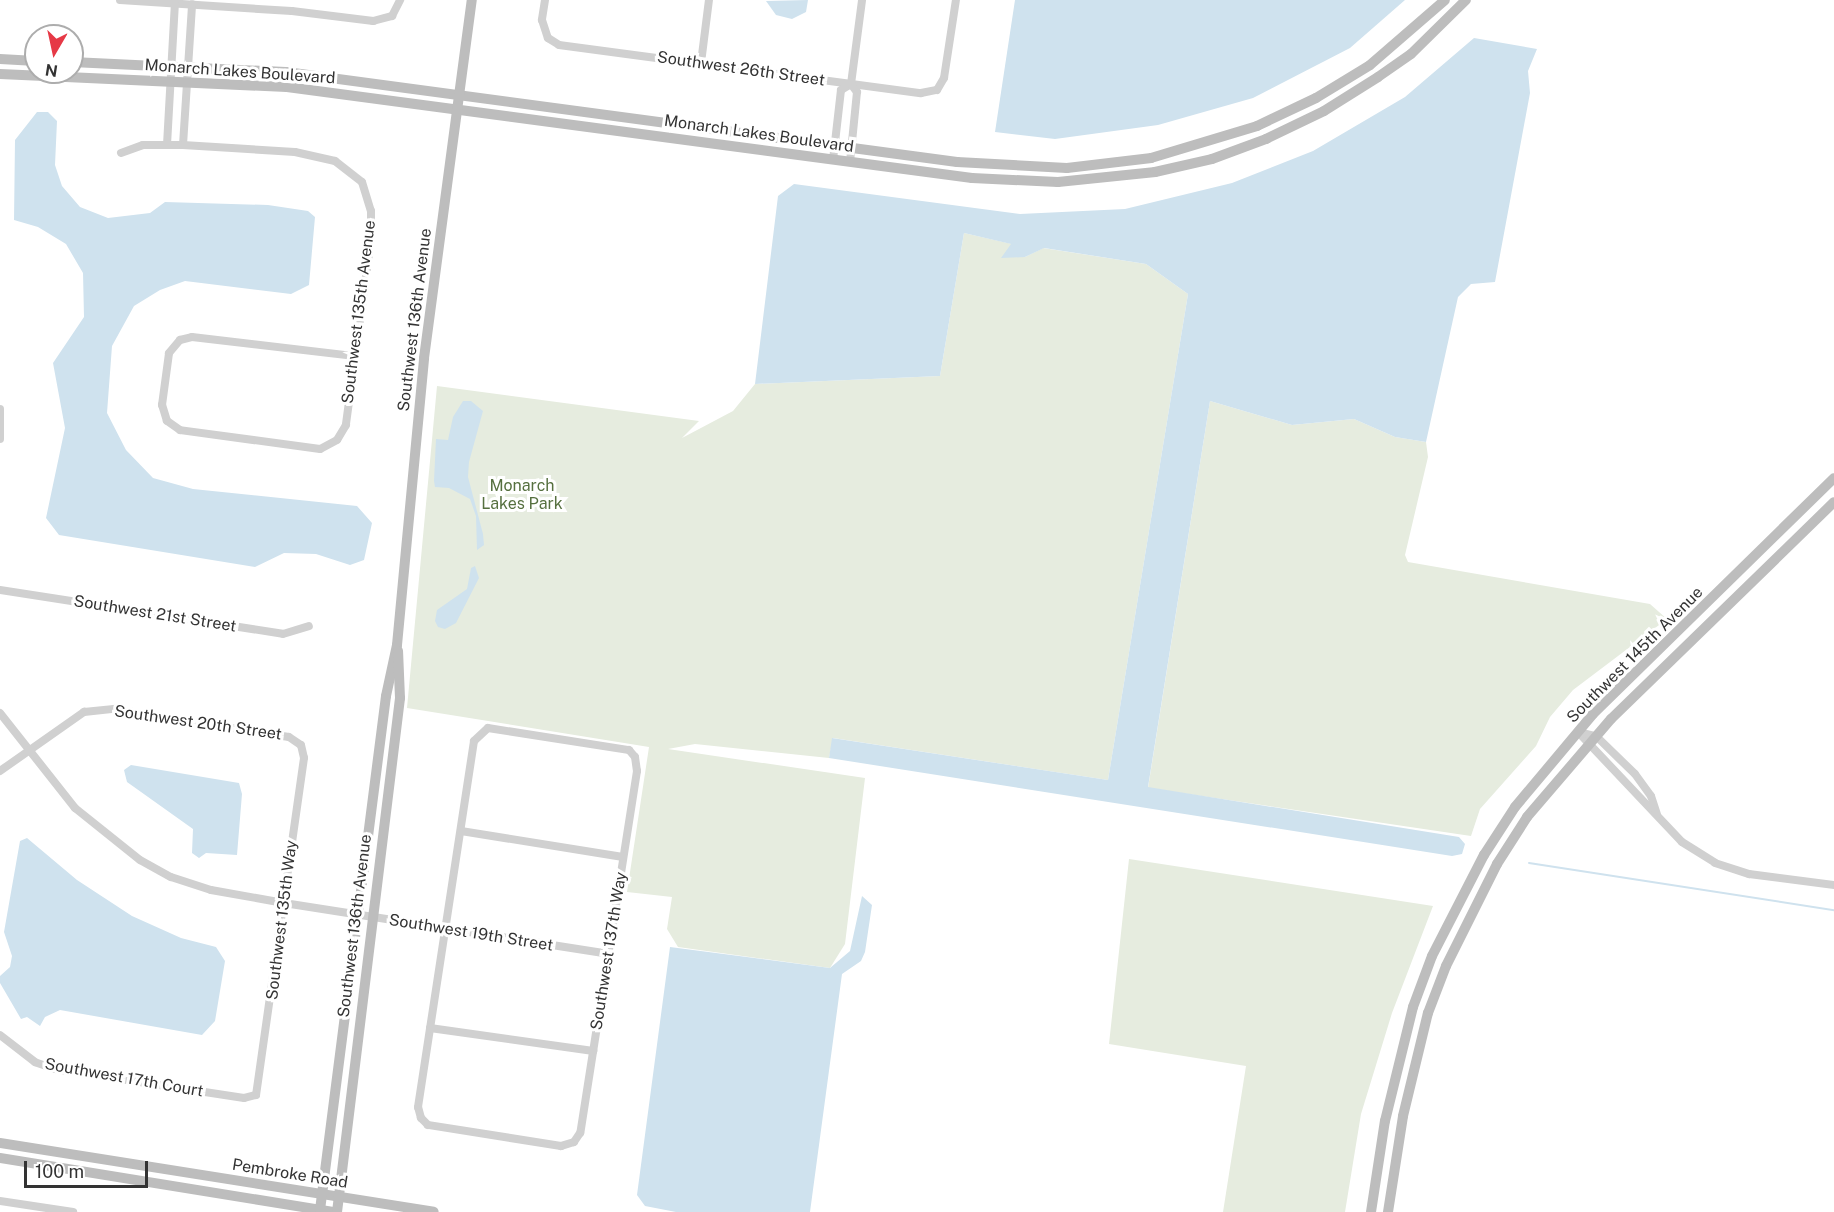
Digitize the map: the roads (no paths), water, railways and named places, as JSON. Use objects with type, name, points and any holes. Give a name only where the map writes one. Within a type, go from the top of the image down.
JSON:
[{"type":"street","points":[[120,0],[192,4],[373,21],[392,16],[400,0]]},
{"type":"street","name":"Southwest 136th Avenue","points":[[320,1209],[357,915],[397,645],[424,358],[472,0]]},
{"type":"street","name":"Southwest 26th Street","points":[[545,0],[542,20],[548,38],[559,45],[921,93],[937,90],[949,57],[957,0]]},
{"type":"street","points":[[701,63],[709,0]]},
{"type":"street","points":[[850,162],[857,92],[851,84],[862,0]]},
{"type":"street","name":"Monarch Lakes Boulevard","points":[[84,62],[286,72],[957,162],[1078,167],[1151,158],[1257,126],[1316,98],[1370,65],[1445,0]]},
{"type":"street","name":"Monarch Lakes Boulevard","points":[[0,74],[287,87],[938,174],[1014,182],[1068,182],[1155,172],[1212,159],[1324,111],[1411,54],[1466,0]]},
{"type":"street","points":[[168,145],[175,3]]},
{"type":"street","points":[[121,153],[143,145],[183,145],[192,4]]},
{"type":"street","points":[[0,59],[24,60]]},
{"type":"street","points":[[833,160],[841,90],[851,84]]},
{"type":"street","points":[[839,101],[856,104]]},
{"type":"street","name":"Southwest 135th Avenue","points":[[183,145],[295,152],[335,160],[362,182],[370,211],[371,239],[353,356],[346,425],[337,440],[320,449],[180,430],[167,421],[162,405],[169,352],[180,340],[192,337],[353,356]]},
{"type":"street","points":[[938,174],[958,170],[1031,176],[1035,167]]},
{"type":"street","points":[[0,409],[0,439]]},
{"type":"street","name":"Southwest 145th Avenue","points":[[1371,1212],[1385,1121],[1401,1049],[1432,956],[1484,855],[1515,807],[1578,732],[1834,478]]},
{"type":"street","name":"Southwest 145th Avenue","points":[[1388,1212],[1418,1048],[1446,966],[1497,864],[1527,817],[1596,736],[1834,502]]},
{"type":"street","name":"Southwest 21st Street","points":[[0,590],[283,634],[309,626]]},
{"type":"street","name":"Southwest 136th Avenue","points":[[336,1212],[400,698],[397,645]]},
{"type":"street","name":"Southwest 20th Street","points":[[0,771],[84,712],[114,709],[289,736],[301,745]]},
{"type":"street","name":"Southwest 19th Street","points":[[0,712],[31,748],[75,808],[140,860],[171,877],[212,890],[284,903],[608,954]]},
{"type":"street","name":"Southwest 137th Way","points":[[430,1028],[418,1107],[421,1118],[428,1125],[561,1146],[574,1142],[580,1133],[593,1051],[637,771],[635,757],[629,750],[488,728],[480,731],[474,741],[461,831]]},
{"type":"street","points":[[1578,732],[1596,736],[1635,774],[1651,796],[1657,814]]},
{"type":"street","points":[[1578,732],[1588,746],[1682,842],[1715,863],[1749,874],[1834,885]]},
{"type":"street","name":"Southwest 135th Way","points":[[256,1095],[304,758],[301,745]]},
{"type":"street","points":[[593,1051],[430,1028],[461,831],[623,857]]},
{"type":"street","name":"Southwest 17th Court","points":[[0,1035],[35,1062],[55,1069],[244,1098],[256,1095]]},
{"type":"street","name":"Pembroke Road","points":[[0,1143],[434,1212]]},
{"type":"street","name":"Pembroke Road","points":[[0,1158],[336,1212]]},
{"type":"street","points":[[0,1201],[73,1212]]},
{"type":"water","points":[[808,0],[806,12],[792,19],[776,15],[766,1]]},
{"type":"water","points":[[1015,0],[1405,0],[1350,48],[1253,98],[1158,125],[1055,139],[995,132]]},
{"type":"water","points":[[1474,38],[1537,49],[1528,71],[1530,93],[1495,282],[1471,284],[1458,297],[1426,442],[1395,437],[1354,419],[1292,425],[1210,401],[1148,787],[1459,837],[1465,844],[1462,854],[1452,856],[829,758],[832,738],[1108,780],[1188,294],[1146,264],[1044,248],[1025,257],[1001,258],[1011,244],[964,233],[940,376],[755,384],[778,196],[794,184],[1020,214],[1125,209],[1232,183],[1313,151],[1405,97]]},
{"type":"water","points":[[37,112],[48,112],[57,121],[55,165],[62,186],[80,207],[108,218],[150,213],[165,202],[268,205],[308,211],[315,217],[309,285],[291,294],[185,281],[160,290],[134,306],[112,346],[107,413],[126,450],[153,478],[193,489],[357,506],[372,523],[364,560],[350,565],[316,554],[284,553],[255,567],[59,535],[46,518],[65,428],[53,363],[84,317],[83,273],[66,244],[38,227],[14,220],[15,140]]},
{"type":"water","points":[[463,401],[471,401],[483,411],[469,462],[468,477],[483,534],[484,545],[477,550],[476,516],[470,499],[449,488],[435,487],[434,481],[436,439],[448,440],[453,417]]},
{"type":"water","points":[[475,566],[479,578],[456,623],[445,629],[438,627],[435,621],[437,610],[467,589],[471,568]]},
{"type":"water","points":[[131,765],[239,783],[242,794],[237,855],[206,853],[199,858],[192,853],[193,829],[127,782],[124,770]]},
{"type":"water","points":[[27,838],[77,880],[132,916],[181,938],[216,947],[225,961],[215,1021],[202,1035],[60,1010],[45,1017],[40,1026],[27,1017],[21,1019],[0,983],[0,976],[10,967],[12,956],[4,932],[20,841]]},
{"type":"water","points":[[862,896],[872,905],[865,952],[861,961],[842,974],[810,1212],[676,1212],[645,1206],[637,1195],[670,947],[830,968],[850,951]]},
{"type":"waterway","points":[[1529,863],[1834,910]]},
{"type":"park label","name":"Monarch Lakes Park","points":[[522,495]]}]
